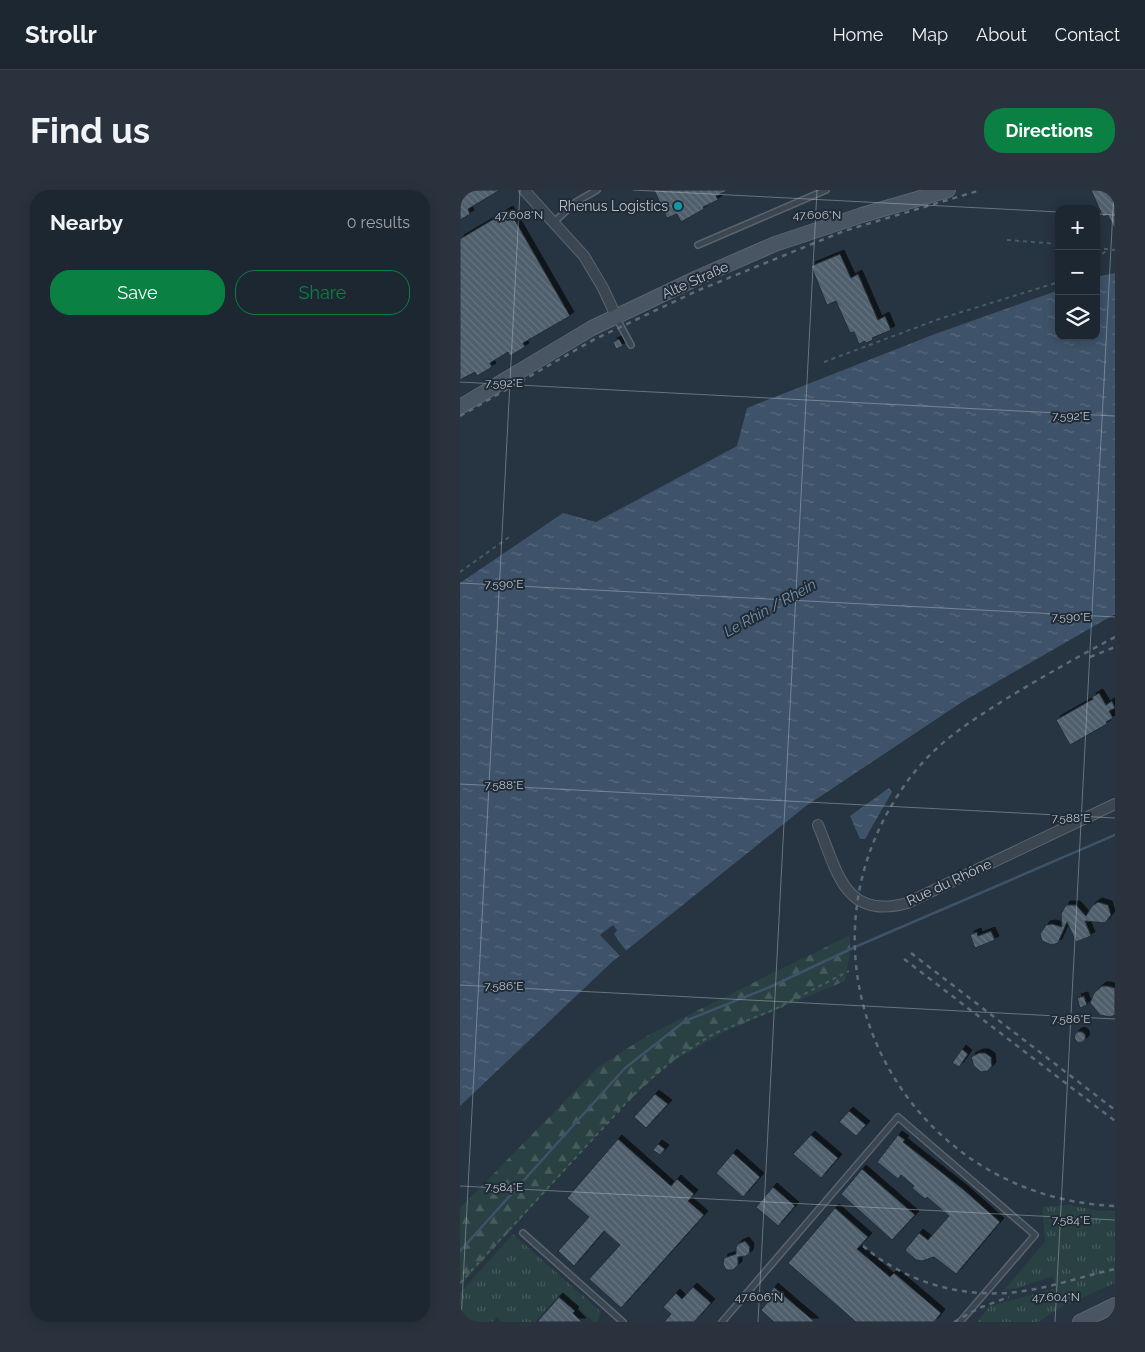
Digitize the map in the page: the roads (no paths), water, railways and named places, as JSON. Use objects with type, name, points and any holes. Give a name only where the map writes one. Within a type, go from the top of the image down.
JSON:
[{"type":"street","points":[[524,190],[584,256],[603,288],[616,316]]},
{"type":"street","name":"Alte Straße","points":[[460,407],[592,328],[775,244],[862,215],[948,190]]},
{"type":"street","name":"Rue du Rhône","points":[[818,825],[842,882],[851,895],[858,901],[888,907],[907,902],[1115,804]]},
{"type":"street","points":[[1080,1322],[1115,1305]]},
{"type":"lane","points":[[554,222],[576,202],[598,190]]},
{"type":"lane","points":[[698,245],[826,190]]},
{"type":"lane","points":[[616,316],[630,345]]},
{"type":"lane","points":[[722,1322],[898,1117],[1035,1235],[960,1322]]},
{"type":"lane","points":[[523,1233],[623,1322]]},
{"type":"water","name":"Le Rhin / Rhein","points":[[1115,273],[1115,614],[962,702],[806,806],[613,961],[460,1106],[460,583],[563,513],[596,522],[737,446],[747,408],[935,334],[1055,291],[1055,340],[1100,340],[1100,276]]},
{"type":"water","points":[[889,788],[892,792],[865,839],[860,839],[850,816]]},
{"type":"waterway","points":[[460,1251],[625,1068],[685,1021],[770,987],[855,947],[1115,835]]},
{"type":"railway","points":[[460,416],[595,339],[699,290],[844,231],[981,190]]},
{"type":"railway","points":[[1115,637],[1009,697],[965,726],[939,746],[915,771],[904,786],[869,854],[855,925],[861,994],[884,1059],[922,1116],[975,1161],[1040,1193],[1115,1206]]},
{"type":"railway","points":[[1090,657],[1115,647]]},
{"type":"railway","points":[[911,953],[1115,1110]]},
{"type":"railway","points":[[904,959],[1115,1121]]},
{"type":"railway","points":[[863,1246],[881,1260],[900,1271],[941,1287],[963,1291],[1007,1293],[1030,1290],[1115,1269]]},
{"type":"railway","points":[[954,1322],[979,1308],[1009,1297]]},
{"type":"place","name":"Rhenus Logistics","points":[[678,206]]}]
